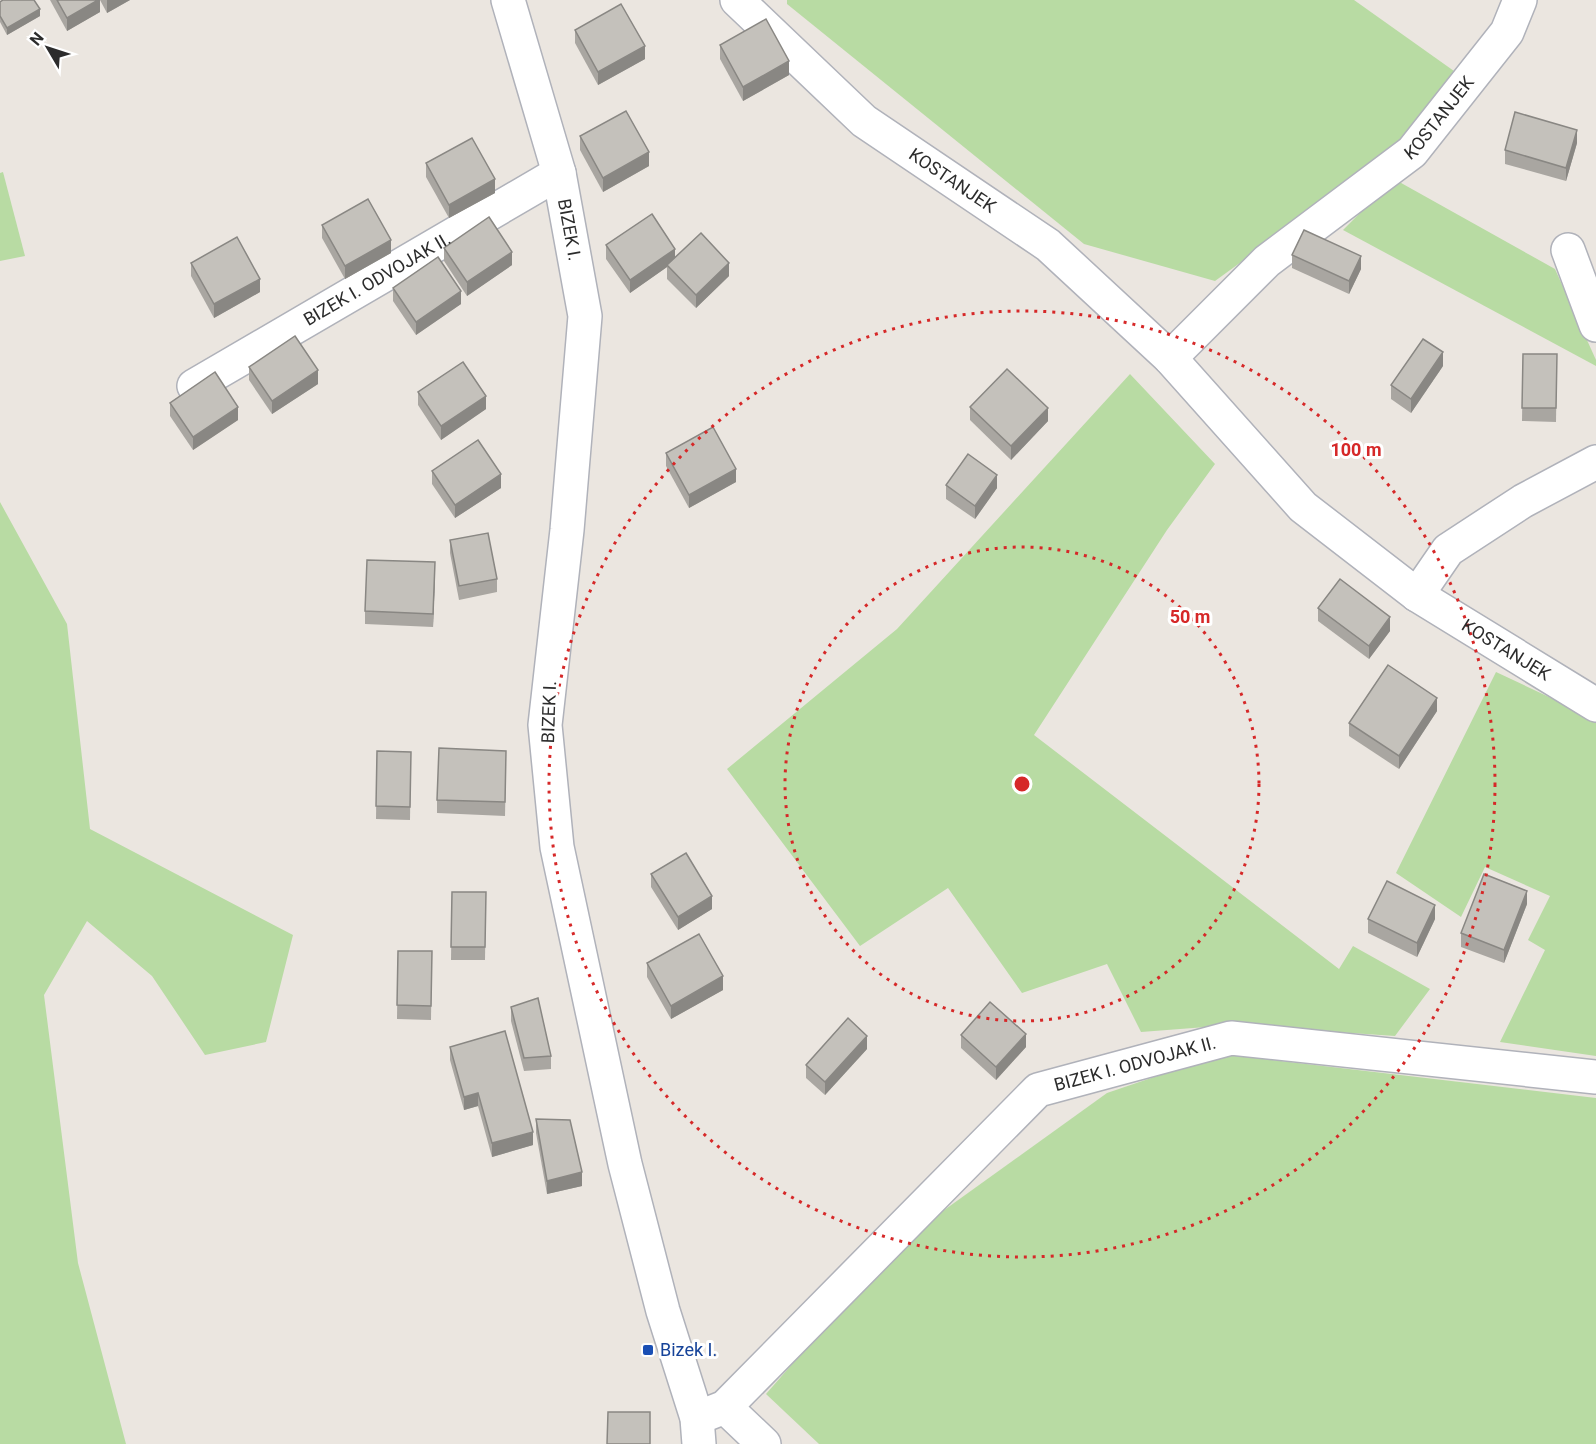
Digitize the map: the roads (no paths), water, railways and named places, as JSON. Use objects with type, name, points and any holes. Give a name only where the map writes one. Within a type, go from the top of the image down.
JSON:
[{"type":"street","name":"BIZEK I.","points":[[508,0],[559,172],[585,316],[567,530],[545,725],[557,847],[625,1164],[663,1311],[707,1423]]},
{"type":"street","name":"KOSTANJEK","points":[[737,0],[864,121],[1048,245],[1170,358],[1303,507],[1417,595],[1596,705]]},
{"type":"street","name":"KOSTANJEK","points":[[1170,358],[1267,261],[1412,152],[1507,32],[1520,0]]},
{"type":"street","name":"BIZEK I. ODVOJAK II.","points":[[194,386],[559,172]]},
{"type":"street","points":[[1568,249],[1596,325]]},
{"type":"street","points":[[1417,595],[1448,550],[1523,501],[1596,462]]},
{"type":"street","name":"BIZEK I. ODVOJAK II.","points":[[707,1423],[1038,1090],[1231,1038],[1596,1077]]},
{"type":"street","points":[[707,1423],[764,1444]]},
{"type":"place","name":"Bizek I.","points":[[648,1350]]}]
